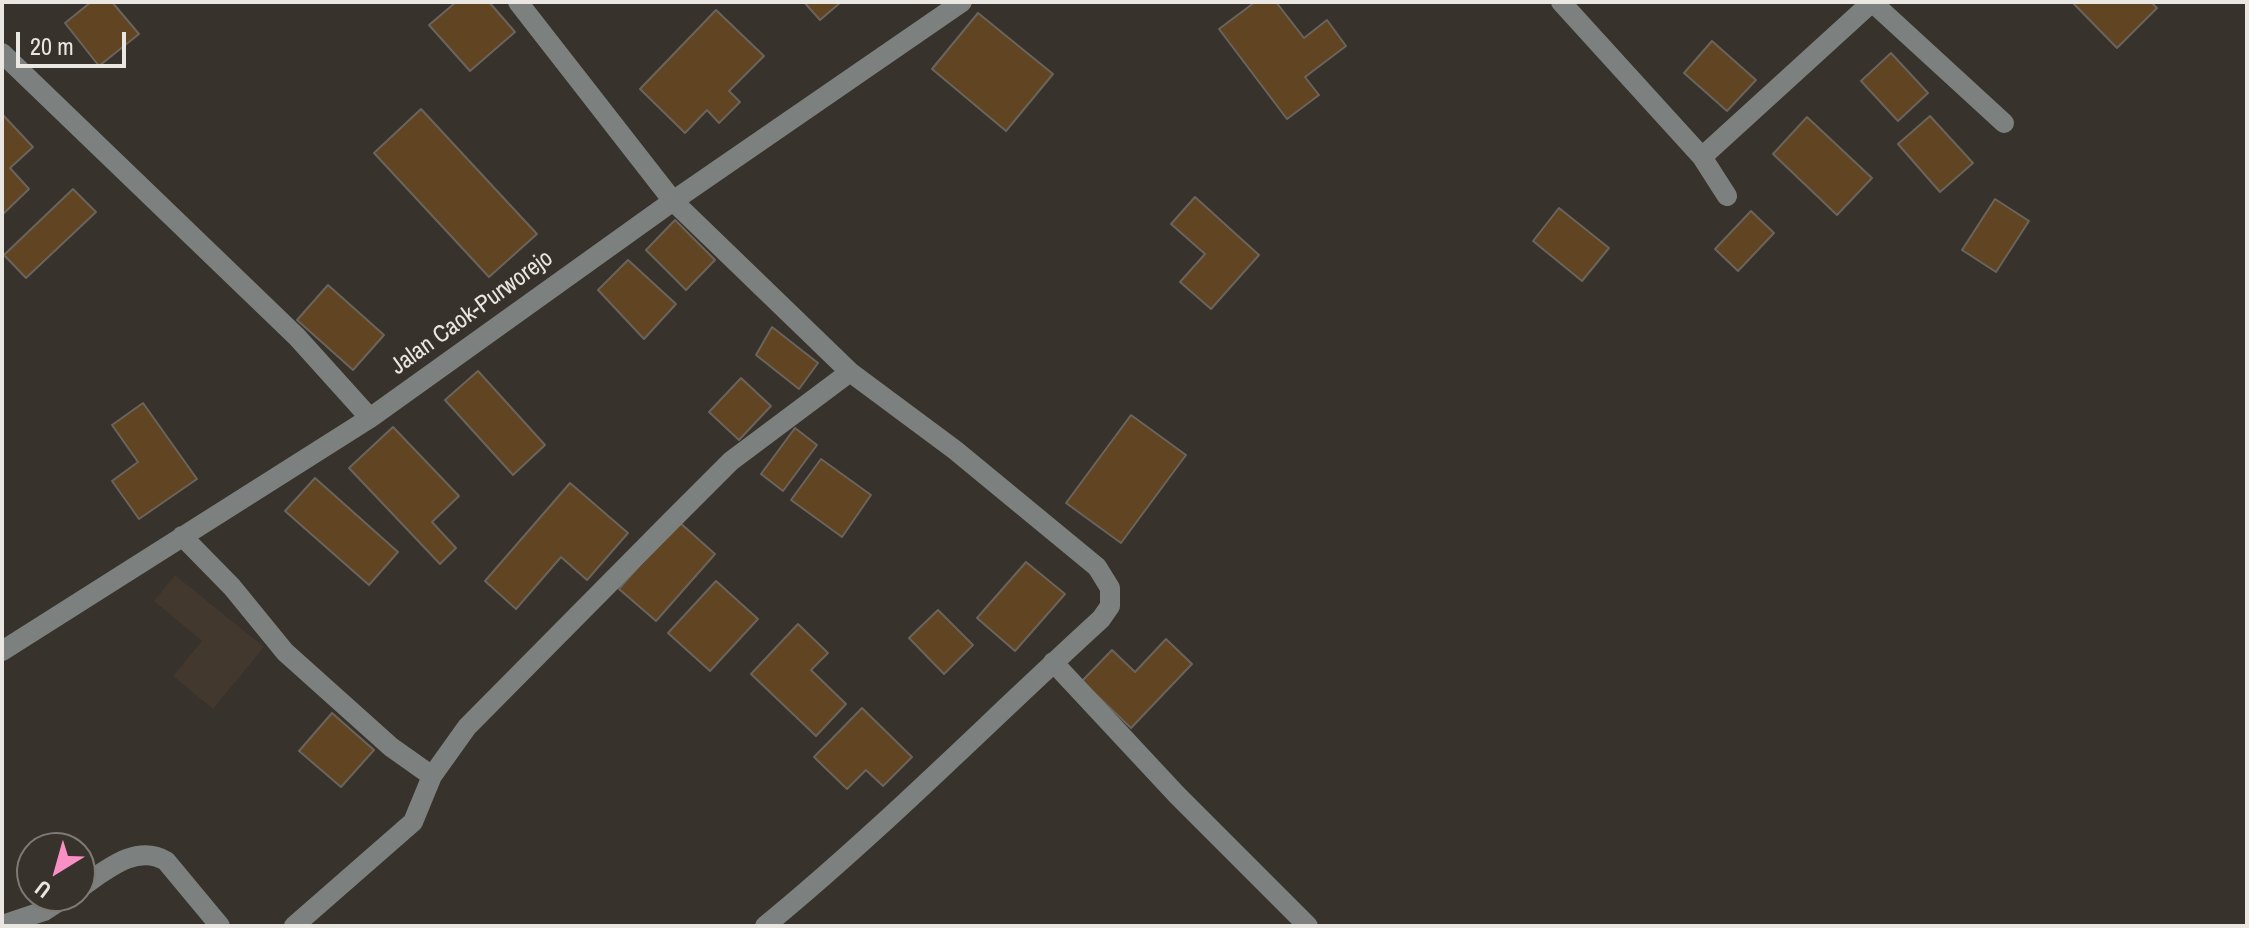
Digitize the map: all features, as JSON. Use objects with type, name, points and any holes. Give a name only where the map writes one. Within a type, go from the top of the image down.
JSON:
[{"type":"street","points":[[518,2],[673,201],[850,372],[955,450],[1097,567],[1110,588],[1110,606],[1101,619],[868,840],[765,926]]},
{"type":"street","name":"Jalan Caok-Purworejo","points":[[2,651],[370,418],[673,201],[962,2]]},
{"type":"street","points":[[1561,2],[1702,157],[1727,196]]},
{"type":"street","points":[[1702,157],[1872,2],[2004,123]]},
{"type":"street","points":[[2,53],[297,337],[370,418]]},
{"type":"street","points":[[294,926],[413,822],[432,776],[467,727],[731,461],[850,372]]},
{"type":"street","points":[[182,536],[232,587],[285,652],[391,747],[432,776]]},
{"type":"street","points":[[1053,662],[1177,795],[1308,926]]},
{"type":"street","points":[[96,879],[140,854],[156,855],[166,861],[220,926]]},
{"type":"street","points":[[2,925],[41,912]]},
{"type":"shaded area","points":[[175,575],[264,647],[213,709],[173,676],[202,641],[154,601]]},
{"type":"building","points":[[91,2],[112,2],[139,34],[99,66],[65,23]]},
{"type":"building","points":[[456,2],[489,2],[515,32],[470,71],[429,25]]},
{"type":"building","points":[[804,2],[841,2],[820,20]]},
{"type":"building","points":[[1255,2],[1276,2],[1304,38],[1327,20],[1346,46],[1305,77],[1319,95],[1287,119],[1219,29]]},
{"type":"building","points":[[2072,2],[2151,2],[2157,8],[2117,48]]},
{"type":"building","points":[[716,10],[764,56],[729,91],[740,102],[719,123],[707,110],[685,133],[640,89]]},
{"type":"building","points":[[978,13],[1053,74],[1006,131],[932,69]]},
{"type":"building","points":[[1712,41],[1756,80],[1727,111],[1684,73]]},
{"type":"building","points":[[1891,53],[1928,93],[1898,121],[1861,81]]},
{"type":"building","points":[[421,109],[537,234],[489,277],[374,153]]},
{"type":"building","points":[[2,114],[33,147],[10,168],[29,189],[2,215]]},
{"type":"building","points":[[1930,116],[1973,163],[1940,192],[1898,144]]},
{"type":"building","points":[[1807,117],[1872,178],[1837,215],[1773,154]]},
{"type":"building","points":[[73,189],[96,212],[26,278],[4,255]]},
{"type":"building","points":[[1195,197],[1259,255],[1211,309],[1180,282],[1205,254],[1171,224]]},
{"type":"building","points":[[1995,199],[2029,221],[1996,272],[1962,250]]},
{"type":"building","points":[[1559,208],[1609,248],[1582,281],[1533,241]]},
{"type":"building","points":[[1751,211],[1774,233],[1738,271],[1715,249]]},
{"type":"building","points":[[675,220],[715,260],[686,290],[646,250]]},
{"type":"building","points":[[628,260],[676,304],[644,339],[598,290]]},
{"type":"building","points":[[328,285],[384,335],[353,370],[297,320]]},
{"type":"building","points":[[772,327],[818,363],[799,389],[756,355]]},
{"type":"building","points":[[478,371],[545,445],[513,475],[445,400]]},
{"type":"building","points":[[741,378],[771,406],[739,440],[709,412]]},
{"type":"building","points":[[143,403],[197,479],[139,519],[112,481],[138,462],[112,425]]},
{"type":"building","points":[[1131,415],[1186,455],[1121,543],[1066,503]]},
{"type":"building","points":[[393,427],[459,496],[432,522],[456,548],[440,564],[349,468]]},
{"type":"building","points":[[795,428],[817,445],[783,491],[761,474]]},
{"type":"building","points":[[821,459],[871,495],[842,537],[791,500]]},
{"type":"building","points":[[315,478],[398,552],[369,585],[285,511]]},
{"type":"building","points":[[570,483],[628,533],[587,580],[561,557],[516,609],[485,581]]},
{"type":"building","points":[[678,521],[715,554],[656,621],[619,589]]},
{"type":"building","points":[[1026,562],[1065,594],[1015,651],[977,618]]},
{"type":"building","points":[[716,581],[758,619],[710,671],[668,633]]},
{"type":"building","points":[[938,610],[973,645],[944,674],[909,638]]},
{"type":"building","points":[[798,624],[828,653],[811,670],[846,704],[816,736],[751,674]]},
{"type":"building","points":[[1166,639],[1192,664],[1131,728],[1082,681],[1112,650],[1135,672]]},
{"type":"building","points":[[862,708],[912,757],[883,786],[866,770],[847,789],[814,757]]},
{"type":"building","points":[[332,713],[374,750],[341,787],[299,751]]}]
